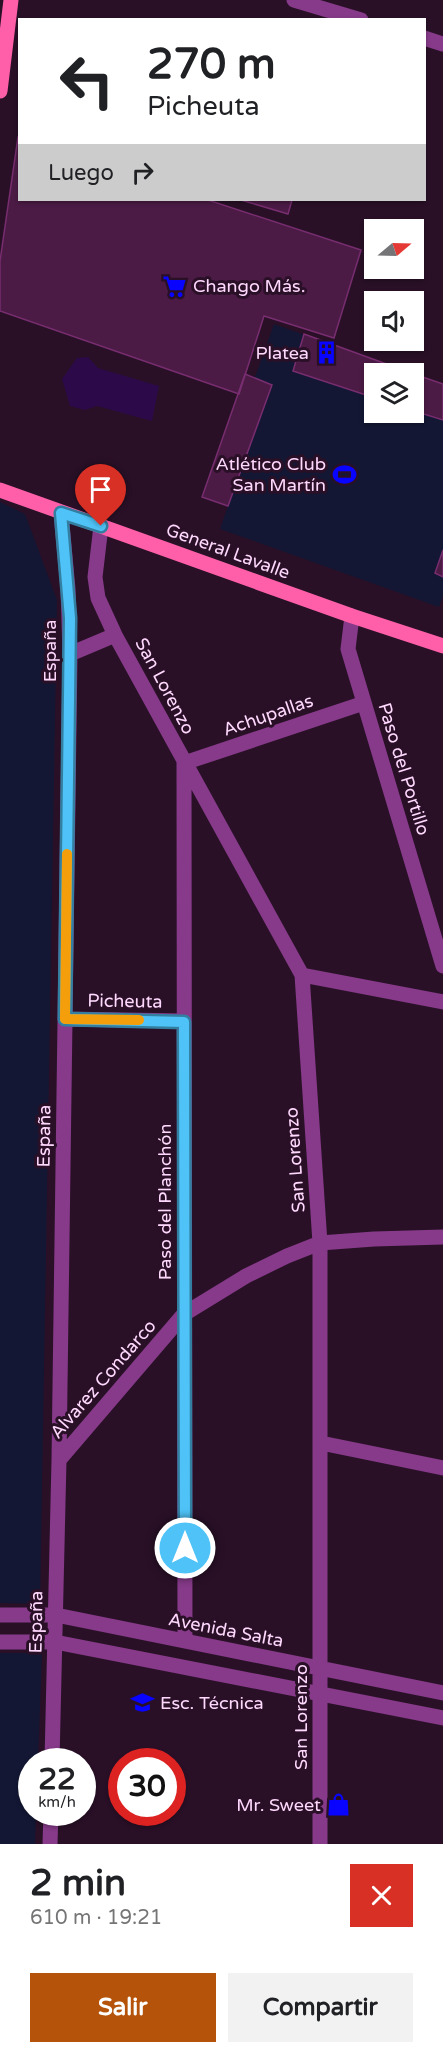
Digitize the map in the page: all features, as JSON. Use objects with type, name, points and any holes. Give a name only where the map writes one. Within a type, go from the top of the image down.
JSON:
[{"type":"main road","points":[[0,91],[11,0]]},
{"type":"main road","name":"General Lavalle","points":[[0,490],[352,616],[443,646]]},
{"type":"street","points":[[294,0],[352,18]]},
{"type":"street","points":[[426,39],[443,44]]},
{"type":"street","name":"España","points":[[52,1748],[59,1461],[70,654],[70,609],[61,513]]},
{"type":"street","name":"San Lorenzo","points":[[101,526],[95,577],[98,598],[115,635],[184,764],[302,975],[320,1244],[320,1844]]},
{"type":"street","name":"Paso del Portillo","points":[[352,616],[348,648],[443,966]]},
{"type":"street","points":[[70,654],[115,635]]},
{"type":"street","name":"Achupallas","points":[[184,764],[364,703]]},
{"type":"street","name":"Paso del Planchón","points":[[184,764],[185,1641]]},
{"type":"street","points":[[302,975],[443,1002]]},
{"type":"street","name":"Picheuta","points":[[65,1019],[184,1022]]},
{"type":"street","name":"Alvarez Condarco","points":[[59,1461],[184,1314],[246,1276],[287,1256],[320,1244],[374,1239],[443,1238]]},
{"type":"street","points":[[321,1443],[443,1468]]},
{"type":"street","name":"Avenida Salta","points":[[0,1615],[56,1615],[443,1694]]},
{"type":"street","points":[[0,1642],[55,1642],[443,1718]]},
{"type":"street","points":[[50,1844],[51,1826]]},
{"type":"shaded area","name":"Atlético Club San Martín","points":[[274,324],[384,363],[364,363],[364,423],[424,423],[424,377],[443,384],[443,596],[439,607],[220,529],[228,506],[202,497],[245,374],[255,377]]},
{"type":"shaded area","points":[[88,357],[98,368],[159,386],[152,421],[97,406],[85,410],[70,406],[62,379],[77,358]]},
{"type":"shaded area","points":[[0,502],[25,514],[57,600],[40,1604],[0,1603]]},
{"type":"shaded area","points":[[0,1653],[42,1653],[38,1748],[18,1748],[18,1826],[36,1826],[35,1844],[0,1844]]},
{"type":"building","name":"Chango Más.","points":[[18,137],[18,201],[211,201],[361,250],[334,338],[264,316],[239,394],[0,311],[0,261]]},
{"type":"building","points":[[244,201],[292,201],[288,214]]},
{"type":"building","name":"Platea","points":[[304,334],[384,363],[364,363],[364,394],[293,371]]},
{"type":"building","points":[[245,374],[272,385],[228,506],[202,497]]},
{"type":"building","points":[[424,377],[443,384],[443,420],[424,414]]},
{"type":"building","points":[[443,550],[443,577],[435,573]]},
{"type":"slow traffic","points":[[67,854],[65,1019],[139,1020]]},
{"type":"place","name":"Chango Más.","points":[[175,286]]},
{"type":"place","name":"Platea","points":[[327,353]]},
{"type":"place","name":"Atlético Club San Martín","points":[[344,474]]},
{"type":"place","name":"Esc. Técnica","points":[[142,1703]]},
{"type":"place","name":"Mr. Sweet","points":[[339,1805]]},
{"type":"route","points":[[101,526],[61,513],[70,618],[65,1019],[184,1022],[185,1548]]}]
